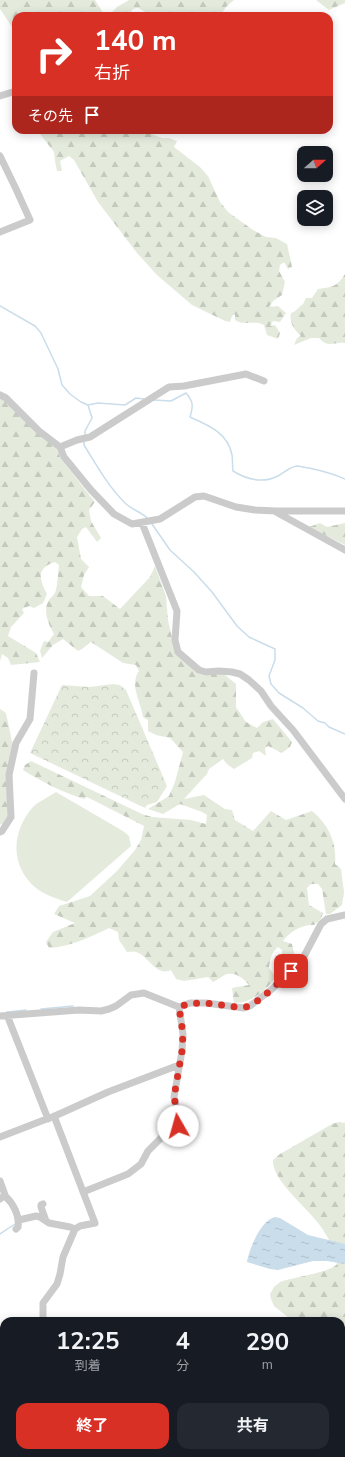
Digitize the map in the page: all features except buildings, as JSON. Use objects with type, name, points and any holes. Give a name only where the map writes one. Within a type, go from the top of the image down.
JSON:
[{"type":"street","points":[[0,96],[12,92]]},
{"type":"street","points":[[0,156],[30,220],[0,232]]},
{"type":"street","points":[[60,448],[77,440],[90,437],[169,387],[184,386],[246,374],[264,381]]},
{"type":"street","points":[[0,395],[18,409],[39,431],[60,448],[64,457],[91,490],[114,514],[132,524],[160,519],[195,497],[204,496],[236,507],[276,512],[345,512]]},
{"type":"street","points":[[276,512],[345,550]]},
{"type":"street","points":[[142,523],[177,611],[175,640],[178,652],[199,670],[206,672],[232,672],[240,674],[249,680],[261,691],[271,706],[293,730],[345,798]]},
{"type":"street","points":[[0,832],[11,817],[9,775],[16,743],[30,719],[34,673]]},
{"type":"street","points":[[43,1317],[43,1303],[57,1284],[65,1250],[75,1232],[75,1229],[80,1226],[95,1223],[84,1192],[4,1016],[79,1010],[101,1011],[116,1006],[131,995],[144,993],[179,1007],[190,1003],[206,1003],[244,1008],[250,1006],[272,989],[301,962],[321,924],[327,919],[345,915]]},
{"type":"street","points":[[84,1192],[128,1174],[141,1164],[148,1151],[165,1134],[178,1126],[179,1121],[174,1097],[182,1051],[183,1034],[179,1007]]},
{"type":"street","points":[[0,1137],[108,1092],[179,1065]]},
{"type":"street","points":[[0,1182],[5,1195],[2,1198],[8,1199],[19,1220],[18,1227],[16,1229]]},
{"type":"street","points":[[43,1204],[41,1207],[46,1221]]},
{"type":"street","points":[[19,1220],[36,1216],[49,1223],[70,1226],[75,1229]]},
{"type":"green space","points":[[0,0],[95,0],[102,12],[12,12],[12,27],[0,9]]},
{"type":"green space","points":[[129,0],[234,0],[223,12],[145,12],[138,8],[133,9],[131,12],[112,12],[117,7]]},
{"type":"green space","points":[[316,0],[345,0],[345,3],[329,10]]},
{"type":"green space","points":[[40,134],[151,134],[177,141],[174,147],[200,167],[208,176],[220,202],[228,212],[253,230],[266,237],[276,238],[287,244],[292,267],[288,269],[284,262],[280,265],[279,271],[285,282],[282,295],[273,301],[269,307],[278,306],[286,313],[280,322],[273,321],[270,326],[275,325],[280,333],[278,339],[267,335],[264,325],[238,322],[235,320],[235,314],[232,316],[230,322],[225,321],[192,305],[157,275],[137,253],[98,202],[74,160],[69,156],[60,161],[62,171],[57,171],[54,152]]},
{"type":"green space","points":[[345,274],[345,343],[328,344],[319,338],[311,338],[294,345],[297,338],[301,336],[293,326],[291,313],[303,304],[306,298],[312,298],[318,289],[334,286]]},
{"type":"green space","points":[[0,399],[7,402],[57,449],[61,459],[95,502],[89,510],[91,521],[101,538],[97,542],[86,527],[82,529],[77,537],[81,559],[89,567],[84,575],[81,587],[89,596],[103,596],[120,609],[150,577],[155,566],[166,596],[168,620],[173,642],[185,660],[205,669],[225,675],[236,684],[236,707],[246,722],[257,728],[263,722],[273,719],[292,742],[290,747],[282,753],[268,746],[265,748],[266,756],[259,751],[253,753],[252,758],[234,769],[223,759],[209,769],[207,774],[184,799],[204,795],[225,809],[232,810],[235,820],[253,831],[271,811],[286,820],[312,811],[323,822],[331,835],[335,849],[335,864],[341,869],[344,892],[342,905],[330,914],[326,914],[322,889],[318,884],[311,884],[307,888],[309,905],[323,913],[321,919],[314,925],[297,929],[283,941],[292,944],[295,957],[282,957],[282,950],[278,947],[271,956],[269,968],[276,977],[268,987],[252,999],[240,1003],[234,1003],[232,988],[249,985],[240,976],[234,974],[224,975],[213,982],[208,977],[184,981],[176,979],[171,970],[161,971],[141,954],[127,952],[119,940],[118,932],[109,928],[65,946],[49,948],[46,942],[53,932],[75,923],[54,914],[59,906],[90,896],[117,871],[135,850],[141,840],[144,826],[87,797],[84,799],[45,783],[23,770],[25,765],[31,761],[142,814],[152,817],[191,820],[206,824],[207,815],[180,804],[163,814],[148,809],[169,796],[175,782],[183,752],[170,738],[156,735],[148,731],[148,720],[143,717],[136,694],[135,682],[139,671],[136,665],[123,663],[91,642],[78,651],[63,639],[53,645],[42,658],[40,651],[44,641],[48,642],[54,634],[48,622],[46,608],[57,587],[59,565],[55,562],[49,564],[42,571],[42,584],[47,594],[43,603],[34,608],[29,606],[22,609],[24,613],[11,627],[8,636],[36,653],[40,662],[11,665],[8,658],[2,654],[0,661]]},
{"type":"green space","points":[[320,523],[327,527],[345,523],[345,545],[309,527]]},
{"type":"green space","points":[[113,684],[120,685],[126,690],[167,786],[157,802],[147,805],[145,808],[30,753],[62,685],[90,687]]},
{"type":"green space","points":[[0,709],[6,713],[13,746],[12,800],[7,821],[0,825]]},
{"type":"green space","points":[[56,792],[123,831],[129,836],[131,846],[67,902],[43,893],[36,888],[21,870],[16,849],[17,838],[21,827],[33,807]]},
{"type":"green space","points":[[339,1122],[345,1123],[345,1317],[288,1317],[274,1306],[270,1294],[274,1287],[280,1282],[327,1270],[337,1264],[327,1235],[316,1220],[284,1186],[274,1168],[273,1160],[280,1154],[332,1124]]},
{"type":"water","points":[[275,1217],[280,1218],[308,1235],[345,1244],[345,1264],[327,1261],[313,1261],[278,1270],[247,1262],[256,1236],[265,1223]]},
{"type":"waterway","points":[[0,306],[35,326],[41,333],[58,369],[62,385],[70,394],[81,402],[88,405],[98,403],[125,405],[136,398],[144,399]]},
{"type":"waterway","points":[[154,400],[171,401],[186,393],[192,405],[190,417],[204,423],[222,435],[230,447],[233,471],[243,476],[254,480],[266,480],[278,476],[297,466],[323,471],[345,479]]},
{"type":"waterway","points":[[85,435],[85,431],[92,418],[88,405]]},
{"type":"waterway","points":[[84,441],[84,445],[113,490],[128,505],[148,519]]},
{"type":"waterway","points":[[152,524],[170,550],[194,572],[212,592],[237,626],[249,637],[275,649],[275,660],[269,676],[271,684],[279,693],[303,708],[318,721],[325,723],[329,727],[345,734]]},
{"type":"waterway","points":[[41,1009],[73,1006]]},
{"type":"waterway","points":[[8,1012],[26,1010]]},
{"type":"waterway","points":[[0,1234],[15,1224]]},
{"type":"route","points":[[178,1126],[179,1121],[174,1097],[178,1066],[182,1051],[183,1034],[179,1007],[190,1003],[206,1003],[244,1008],[250,1006],[272,989],[291,971]]}]
